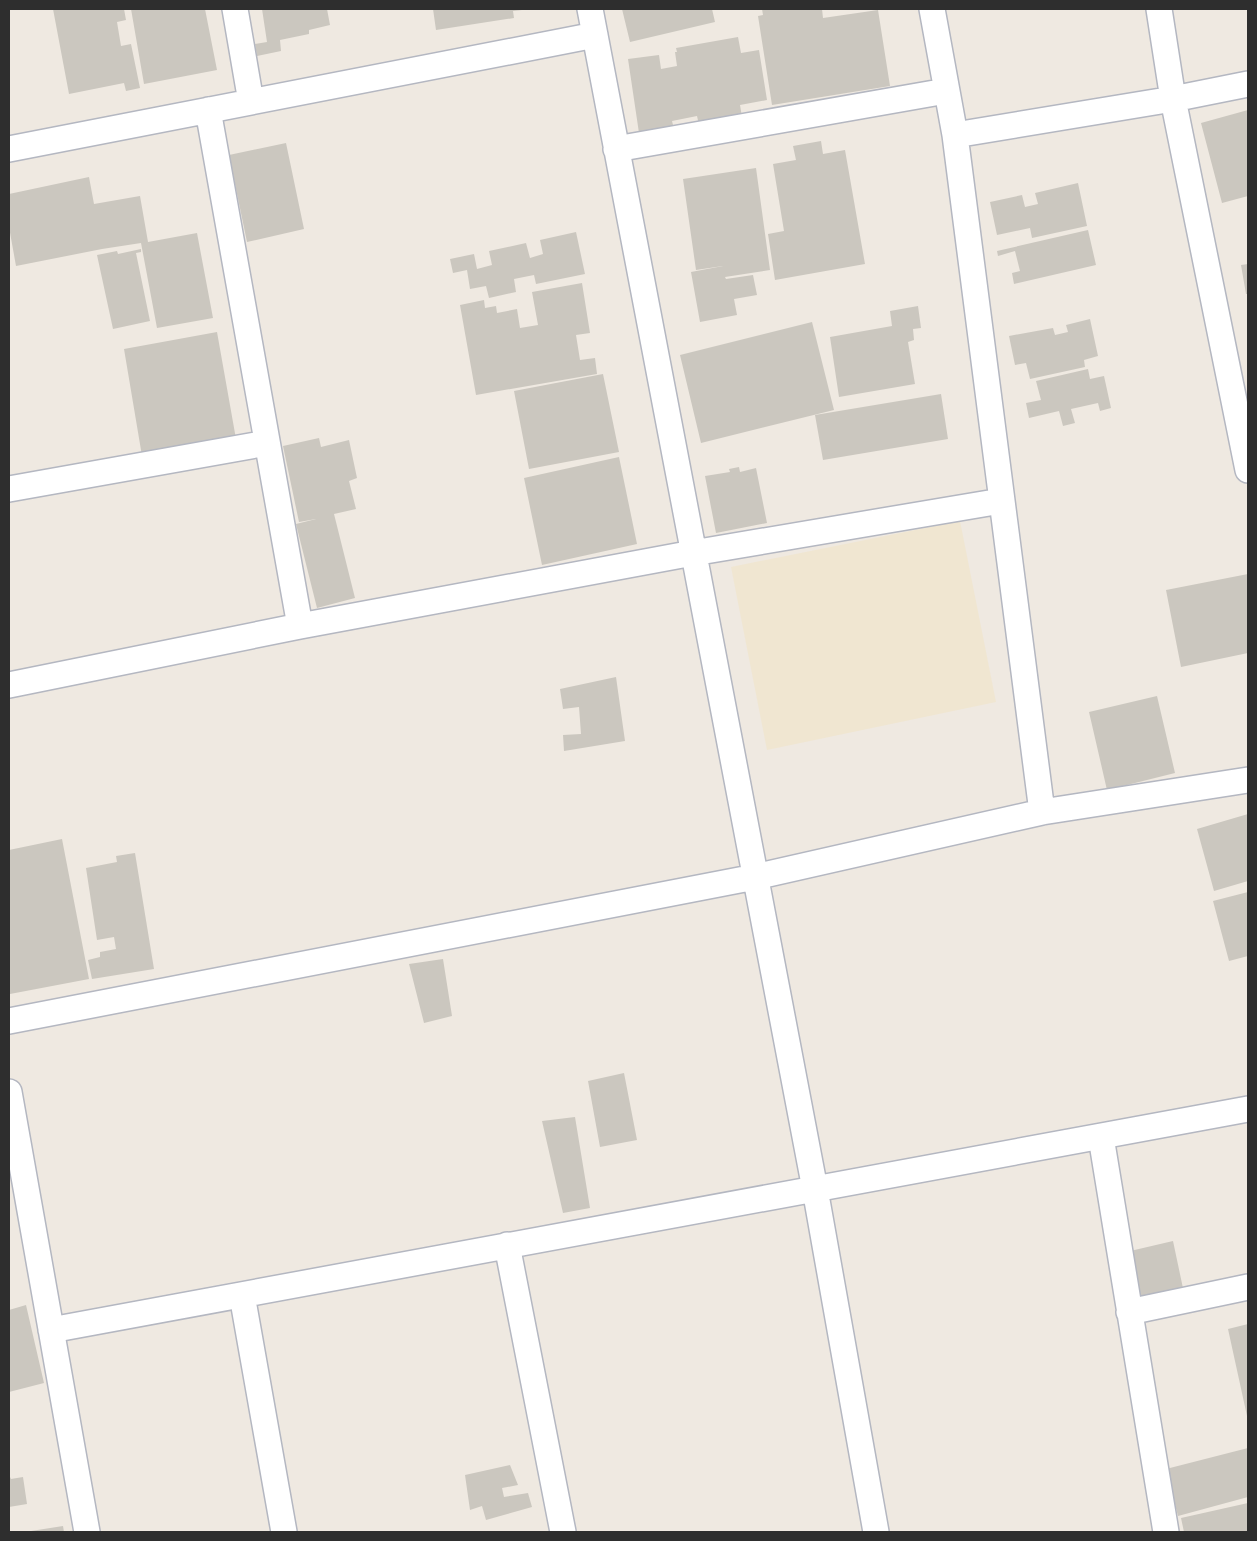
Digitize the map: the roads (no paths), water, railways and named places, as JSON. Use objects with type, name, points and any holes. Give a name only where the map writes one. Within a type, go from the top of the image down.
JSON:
[{"type":"street","points":[[235,9],[251,102]]},
{"type":"street","points":[[590,9],[815,1189],[876,1532]]},
{"type":"street","points":[[932,9],[955,135],[1042,812]]},
{"type":"street","points":[[1159,9],[1173,99],[1248,470]]},
{"type":"street","points":[[9,149],[595,35]]},
{"type":"street","points":[[955,135],[1173,99],[1248,84]]},
{"type":"street","points":[[616,149],[946,91]]},
{"type":"street","points":[[208,110],[300,626]]},
{"type":"street","points":[[9,489],[268,443]]},
{"type":"street","points":[[9,685],[300,626],[693,553],[1001,501]]},
{"type":"street","points":[[9,1021],[756,877],[1042,812],[1248,780]]},
{"type":"street","points":[[9,1092],[87,1532]]},
{"type":"street","points":[[51,1330],[1248,1109]]},
{"type":"street","points":[[1101,1137],[1166,1532]]},
{"type":"street","points":[[507,1245],[563,1532]]},
{"type":"street","points":[[1129,1312],[1248,1287]]},
{"type":"street","points":[[242,1295],[284,1532]]}]
